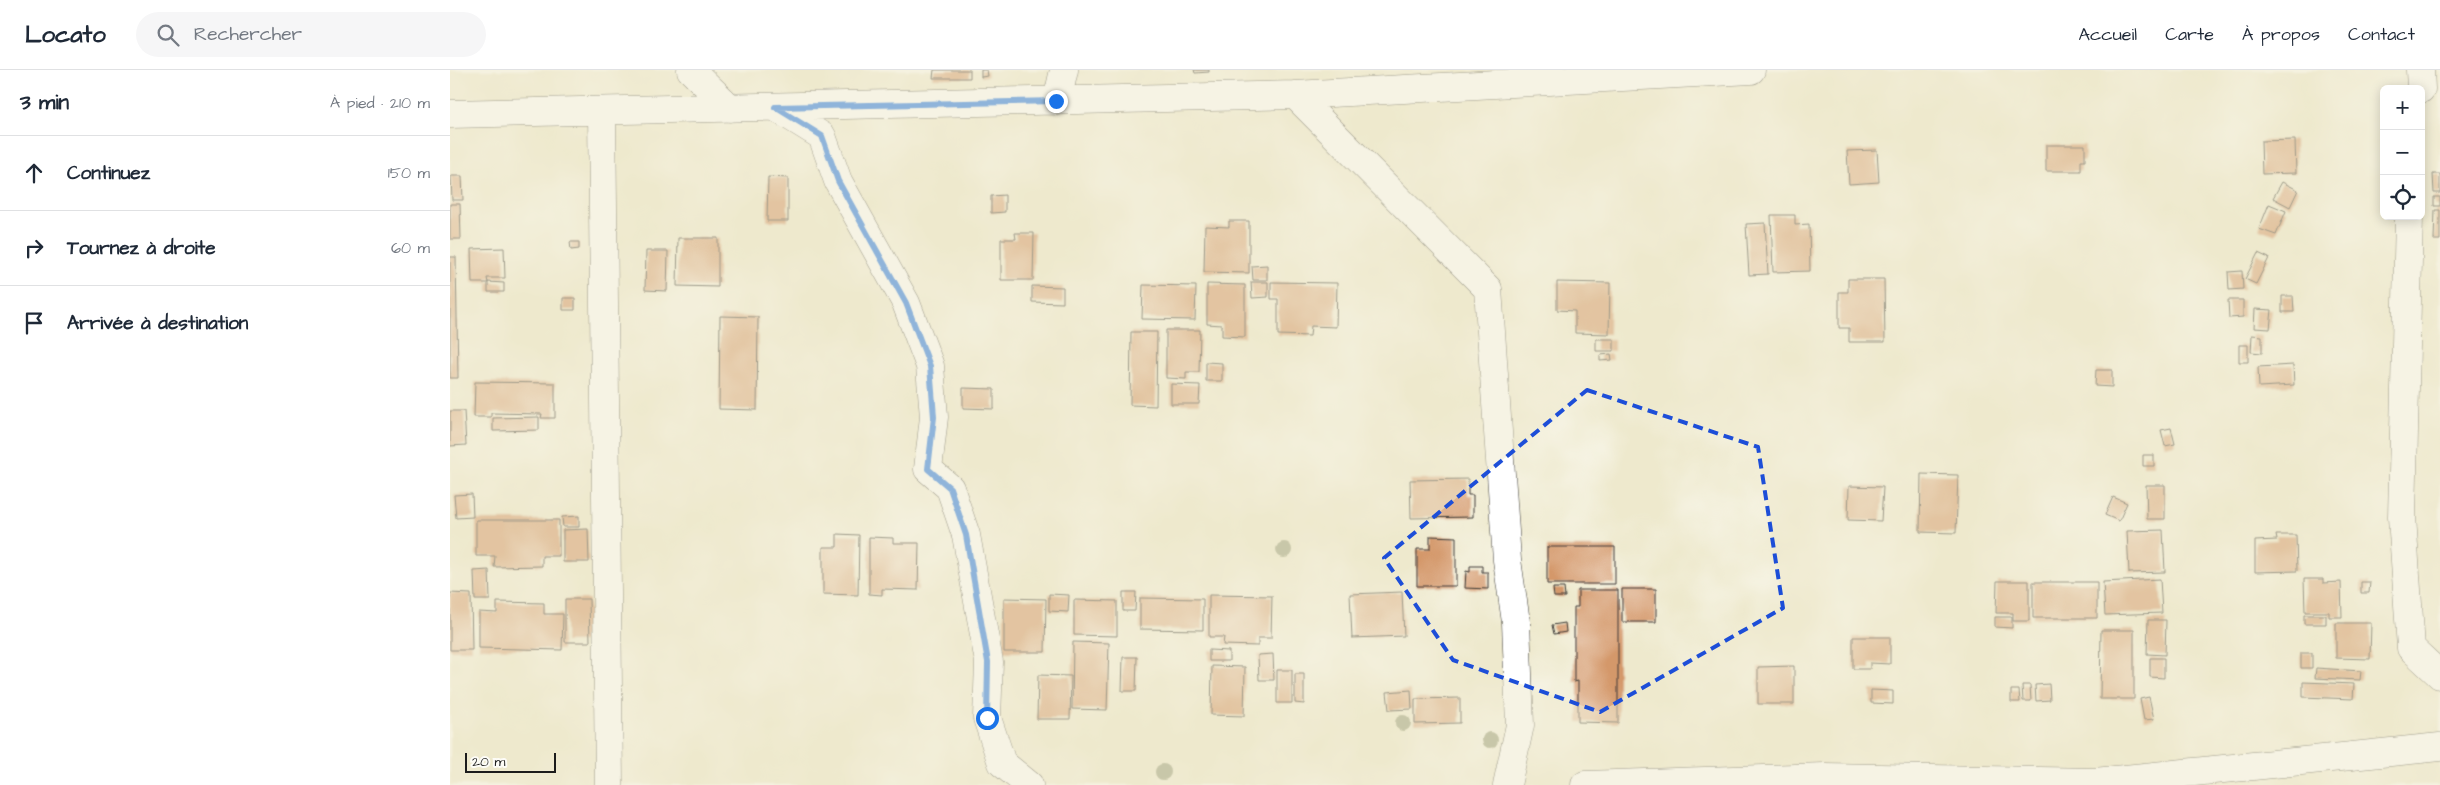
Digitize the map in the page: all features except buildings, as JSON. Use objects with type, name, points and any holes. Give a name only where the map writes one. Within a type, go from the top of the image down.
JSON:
[{"type":"street","points":[[691,70],[730,108]]},
{"type":"street","points":[[1056,101],[1064,70]]},
{"type":"street","points":[[450,114],[1295,95],[1752,70]]},
{"type":"street","points":[[2420,70],[2421,85]]},
{"type":"street","points":[[1295,95],[1488,289],[1507,560],[1516,622],[1520,725],[1507,785]]},
{"type":"street","points":[[775,107],[822,136],[838,181],[906,303],[930,366],[934,417],[928,469],[950,488],[966,535],[988,662],[987,718],[1002,762],[1029,785]]},
{"type":"street","points":[[602,111],[609,785]]},
{"type":"street","points":[[2409,220],[2402,517],[2411,648],[2440,675]]},
{"type":"street","points":[[1585,785],[1824,777],[2095,782],[2440,747]]},
{"type":"highlighted area","points":[[1587,390],[1758,447],[1783,608],[1600,712],[1453,660],[1384,558]]},
{"type":"route","points":[[987,718],[988,662],[966,535],[950,488],[928,469],[934,417],[930,366],[906,303],[879,250],[838,181],[822,136],[775,107],[1056,101]]}]
